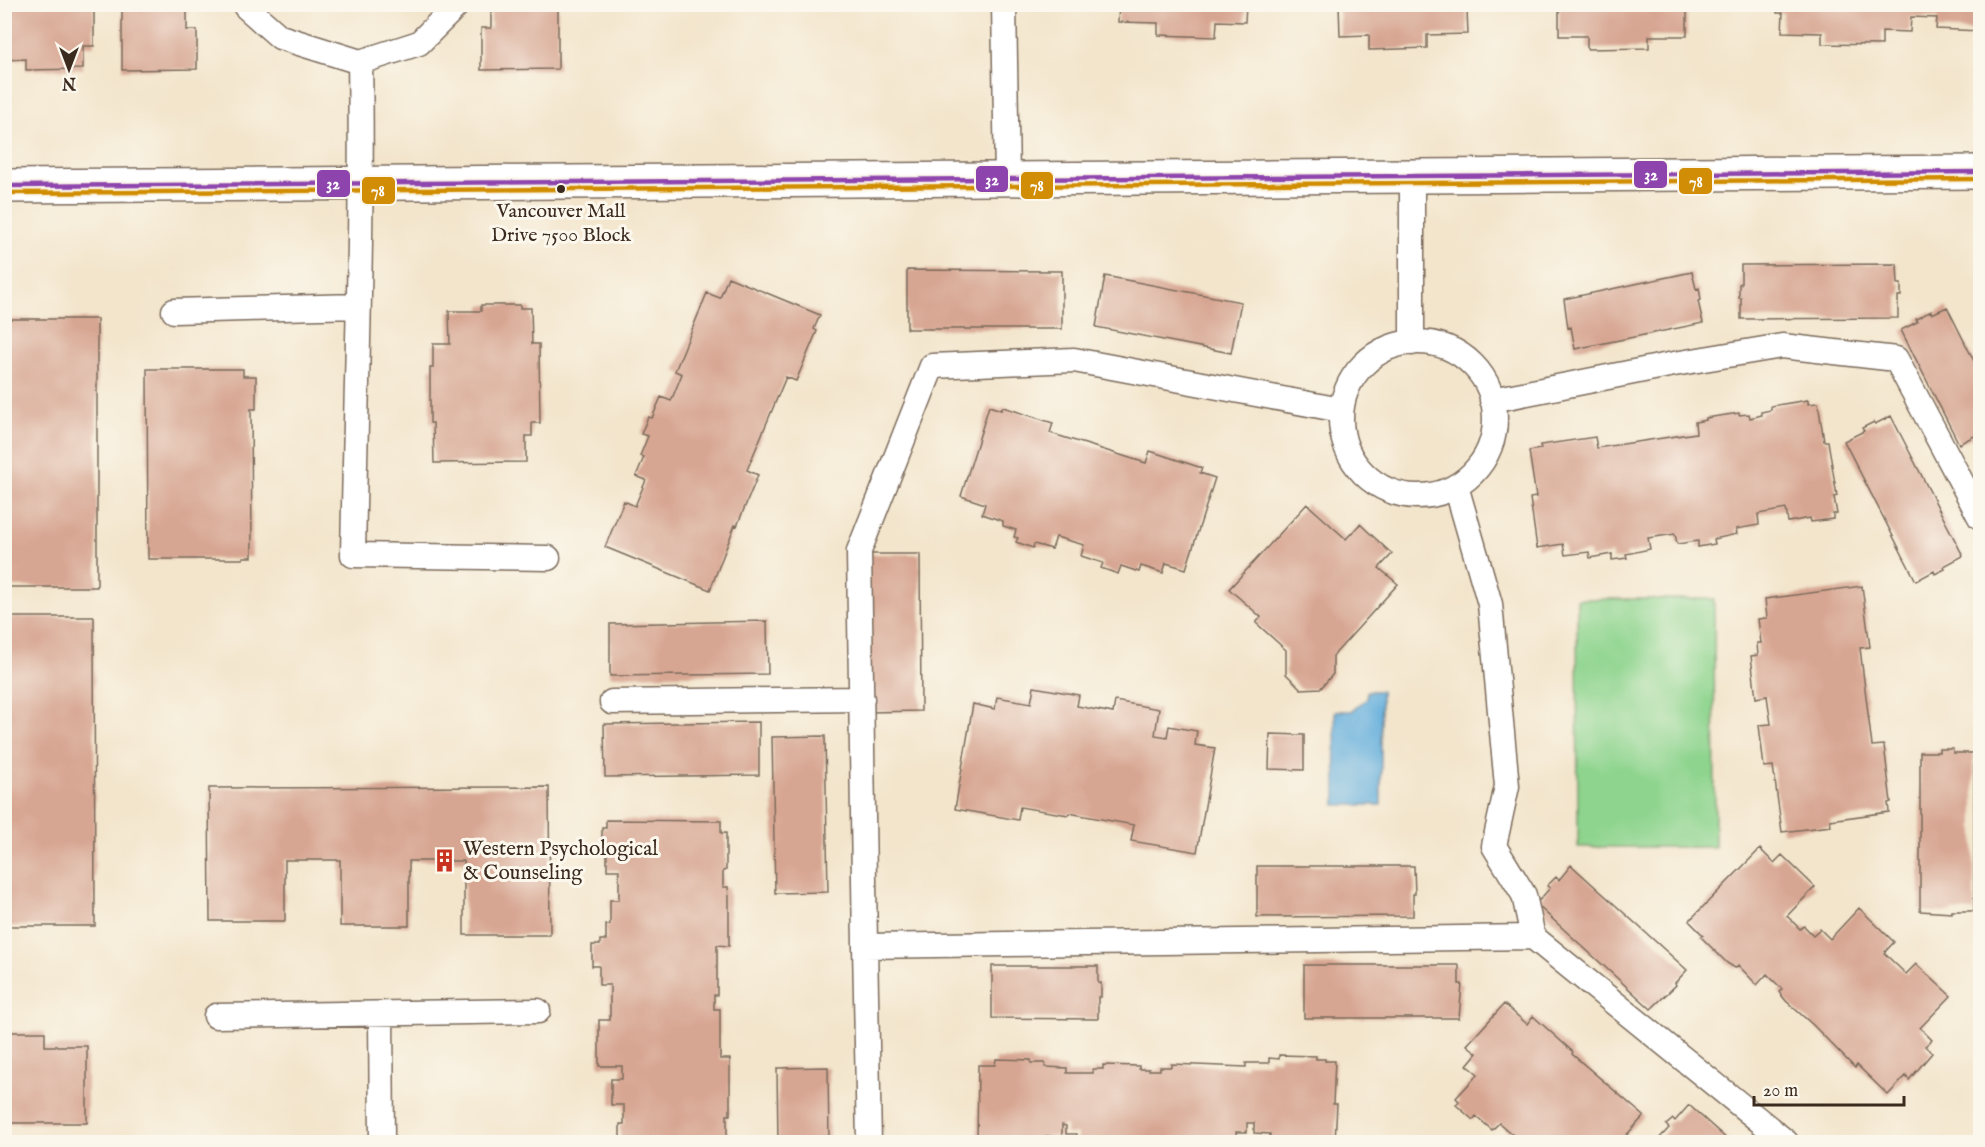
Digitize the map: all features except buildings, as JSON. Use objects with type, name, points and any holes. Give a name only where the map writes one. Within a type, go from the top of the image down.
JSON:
[{"type":"main road","points":[[4,186],[1980,172]]},
{"type":"lane","points":[[246,4],[246,7],[280,37],[360,62],[419,43],[458,4]]},
{"type":"lane","points":[[1004,4],[1007,179]]},
{"type":"lane","points":[[360,62],[362,183],[357,306],[353,555],[548,558]]},
{"type":"lane","points":[[1412,176],[1412,343]]},
{"type":"lane","points":[[174,311],[357,306]]},
{"type":"lane","points":[[1412,343],[1436,344],[1462,356],[1482,377],[1492,400],[1494,433],[1488,451],[1471,474],[1456,486],[1419,496],[1390,491],[1366,476],[1348,453],[1341,425],[1341,410],[1347,388],[1364,364],[1388,348],[1412,343]]},
{"type":"lane","points":[[1492,400],[1674,364],[1782,346],[1896,358],[1980,517]]},
{"type":"lane","points":[[869,1143],[859,551],[932,366],[1074,360],[1341,410]]},
{"type":"lane","points":[[1456,486],[1490,604],[1507,786],[1494,846],[1524,895],[1533,937],[1786,1143]]},
{"type":"lane","points":[[612,702],[862,699]]},
{"type":"lane","points":[[865,946],[1533,937]]},
{"type":"lane","points":[[216,1016],[538,1011]]},
{"type":"lane","points":[[381,1014],[382,1143]]},
{"type":"green space","points":[[1577,599],[1714,599],[1715,847],[1578,847]]},
{"type":"water","points":[[1367,691],[1381,691],[1381,805],[1336,805],[1335,711],[1352,711],[1367,698]]},
{"type":"transit line","name":"32","points":[[4,186],[1980,172]]},
{"type":"transit line","name":"78","points":[[4,193],[1980,179]]},
{"type":"place","name":"Vancouver Mall Drive 7500 Block","points":[[561,189]]},
{"type":"place","name":"Western Psychological & Counseling","points":[[445,860]]}]
